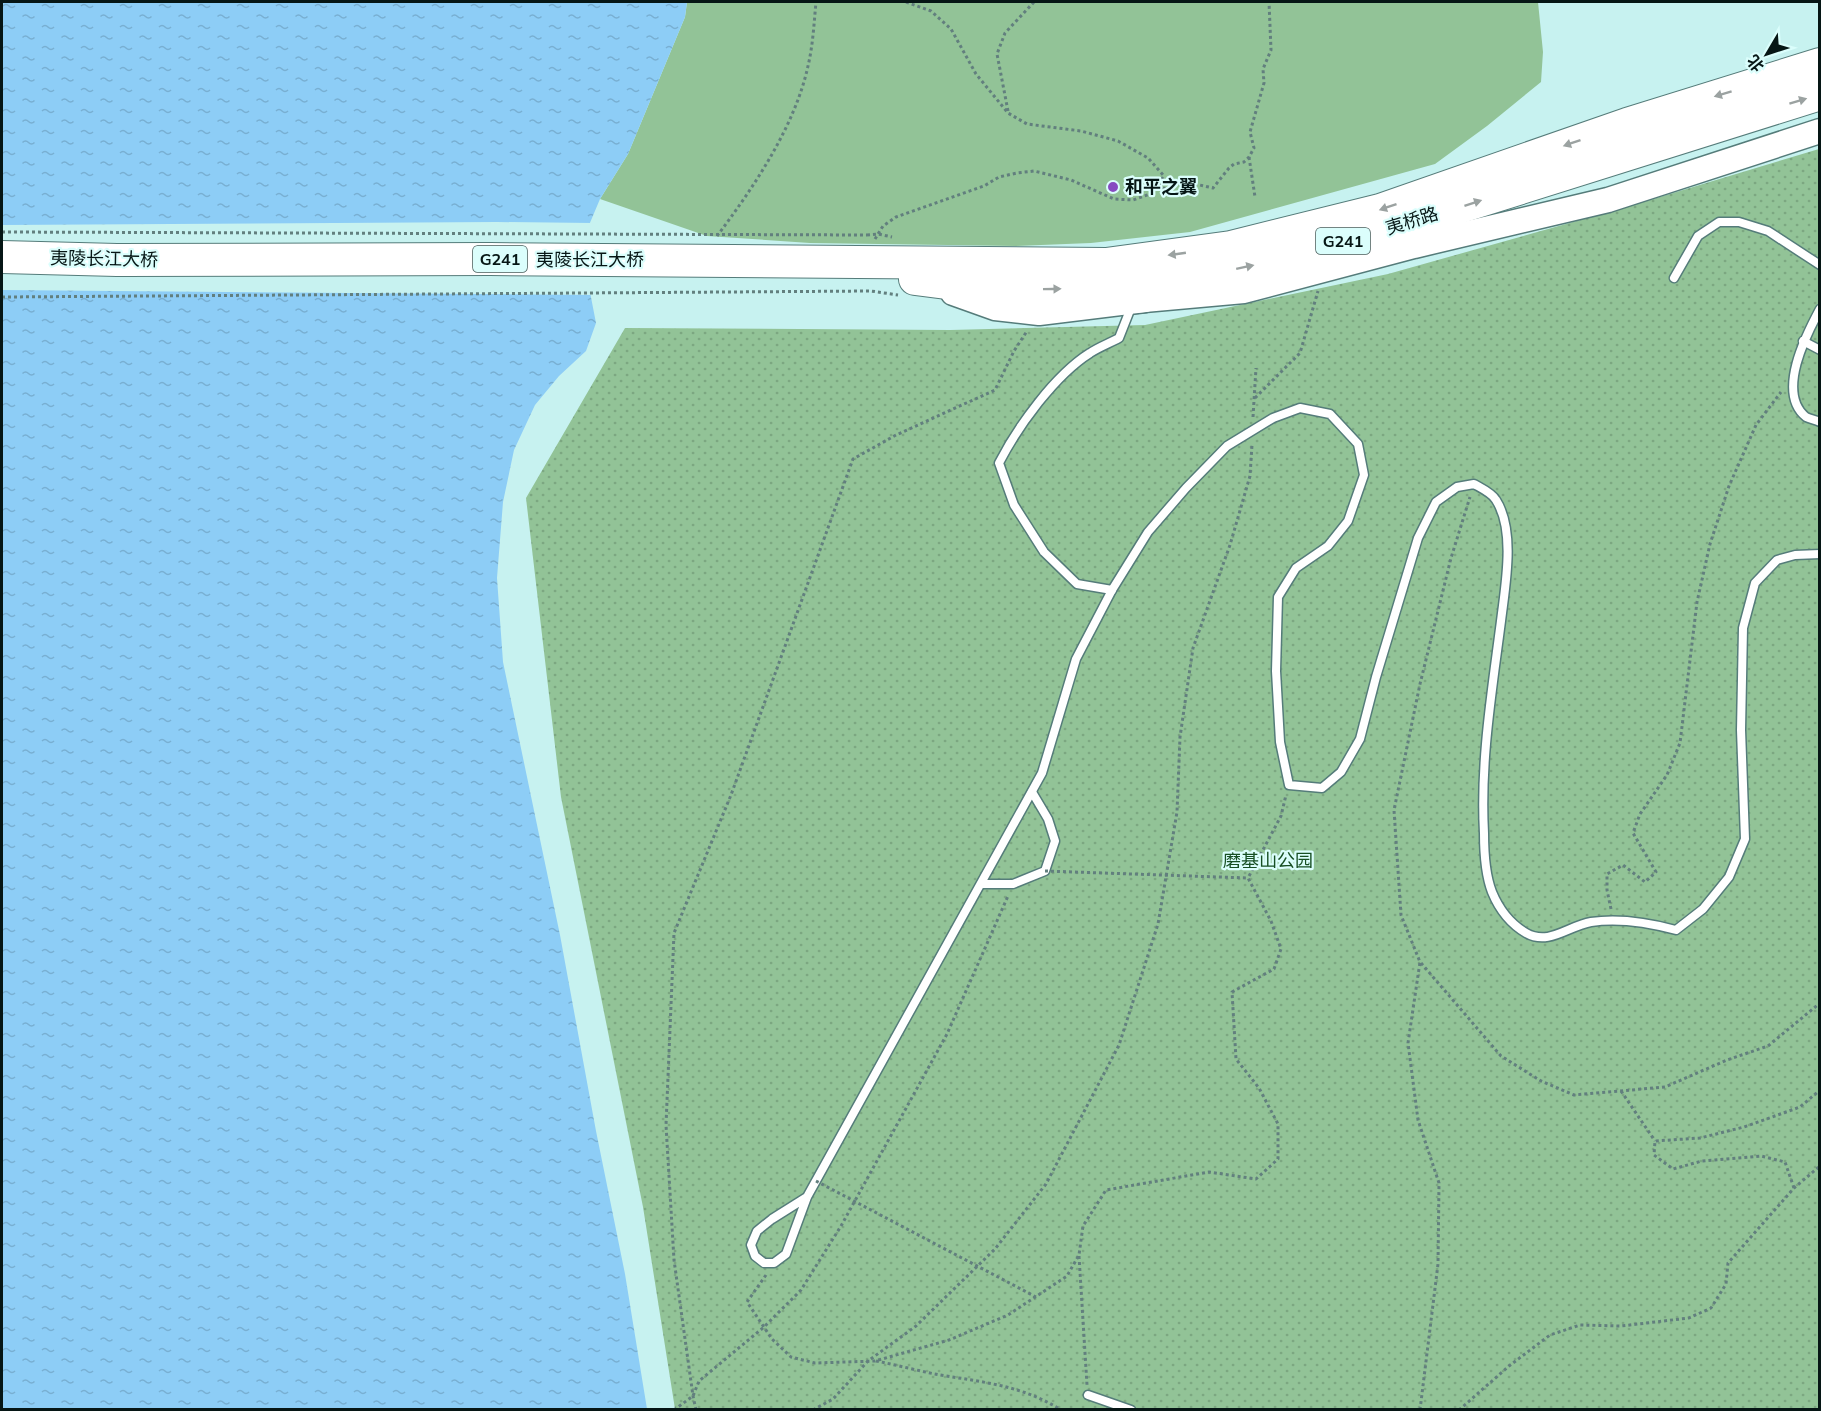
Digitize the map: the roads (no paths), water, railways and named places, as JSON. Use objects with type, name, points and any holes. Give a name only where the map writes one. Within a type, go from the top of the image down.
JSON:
[{"type":"highway","name":"夷桥路","points":[[996,276],[1231,247],[1380,210],[1627,124],[1820,64]]},
{"type":"highway","name":"夷桥路","points":[[996,276],[1053,289],[1173,282],[1270,262],[1403,225],[1820,94]]},
{"type":"highway","name":"夷陵长江大桥","points":[[2,257],[117,260],[490,259],[996,276]]},
{"type":"highway","name":"夷陵长江大桥","points":[[2,275],[452,273],[710,269],[917,279],[996,276]]},
{"type":"street","points":[[917,279],[995,308],[1039,312],[1244,291],[1608,200],[1820,131]]},
{"type":"lane","points":[[1674,278],[1698,236],[1719,222],[1739,222],[1768,231],[1820,265]]},
{"type":"lane","points":[[1112,590],[1077,584],[1044,552],[1014,506],[999,463],[1012,437],[1057,382],[1089,354],[1119,338],[1139,301]]},
{"type":"lane","points":[[1820,309],[1803,341],[1793,376],[1795,401],[1807,417],[1820,422]]},
{"type":"lane","points":[[1803,341],[1820,350]]},
{"type":"lane","points":[[807,1197],[757,1231],[751,1245],[755,1256],[764,1263],[774,1263],[786,1254],[807,1197],[1042,773],[1076,659],[1112,590],[1148,532],[1186,488],[1227,446],[1252,430],[1273,418],[1300,408],[1330,414],[1358,444],[1364,475],[1348,521],[1328,546],[1296,568],[1278,597],[1276,671],[1280,742],[1289,785],[1322,788],[1341,772],[1360,739],[1376,677],[1419,538],[1436,502],[1458,487],[1474,484],[1496,498],[1504,518],[1509,560],[1486,737],[1482,805],[1485,860],[1492,891],[1506,918],[1528,934],[1551,938],[1589,922],[1659,926],[1676,930],[1703,909],[1730,877],[1744,839],[1741,719],[1743,628],[1755,583],[1777,560],[1795,555],[1820,554]]},
{"type":"lane","points":[[982,884],[1013,884],[1045,872],[1055,841],[1048,819],[1032,792]]},
{"type":"lane","points":[[1088,1395],[1131,1410]]},
{"type":"water","points":[[2,2],[687,2],[685,17],[628,154],[600,199],[584,237],[589,287],[596,323],[586,351],[559,376],[535,405],[514,450],[503,502],[497,578],[503,662],[560,935],[625,1274],[647,1409],[2,1410]]},
{"type":"place","name":"和平之翼","points":[[1113,187]]},
{"type":"park label","name":"磨基山公园","points":[[1268,861]]}]
